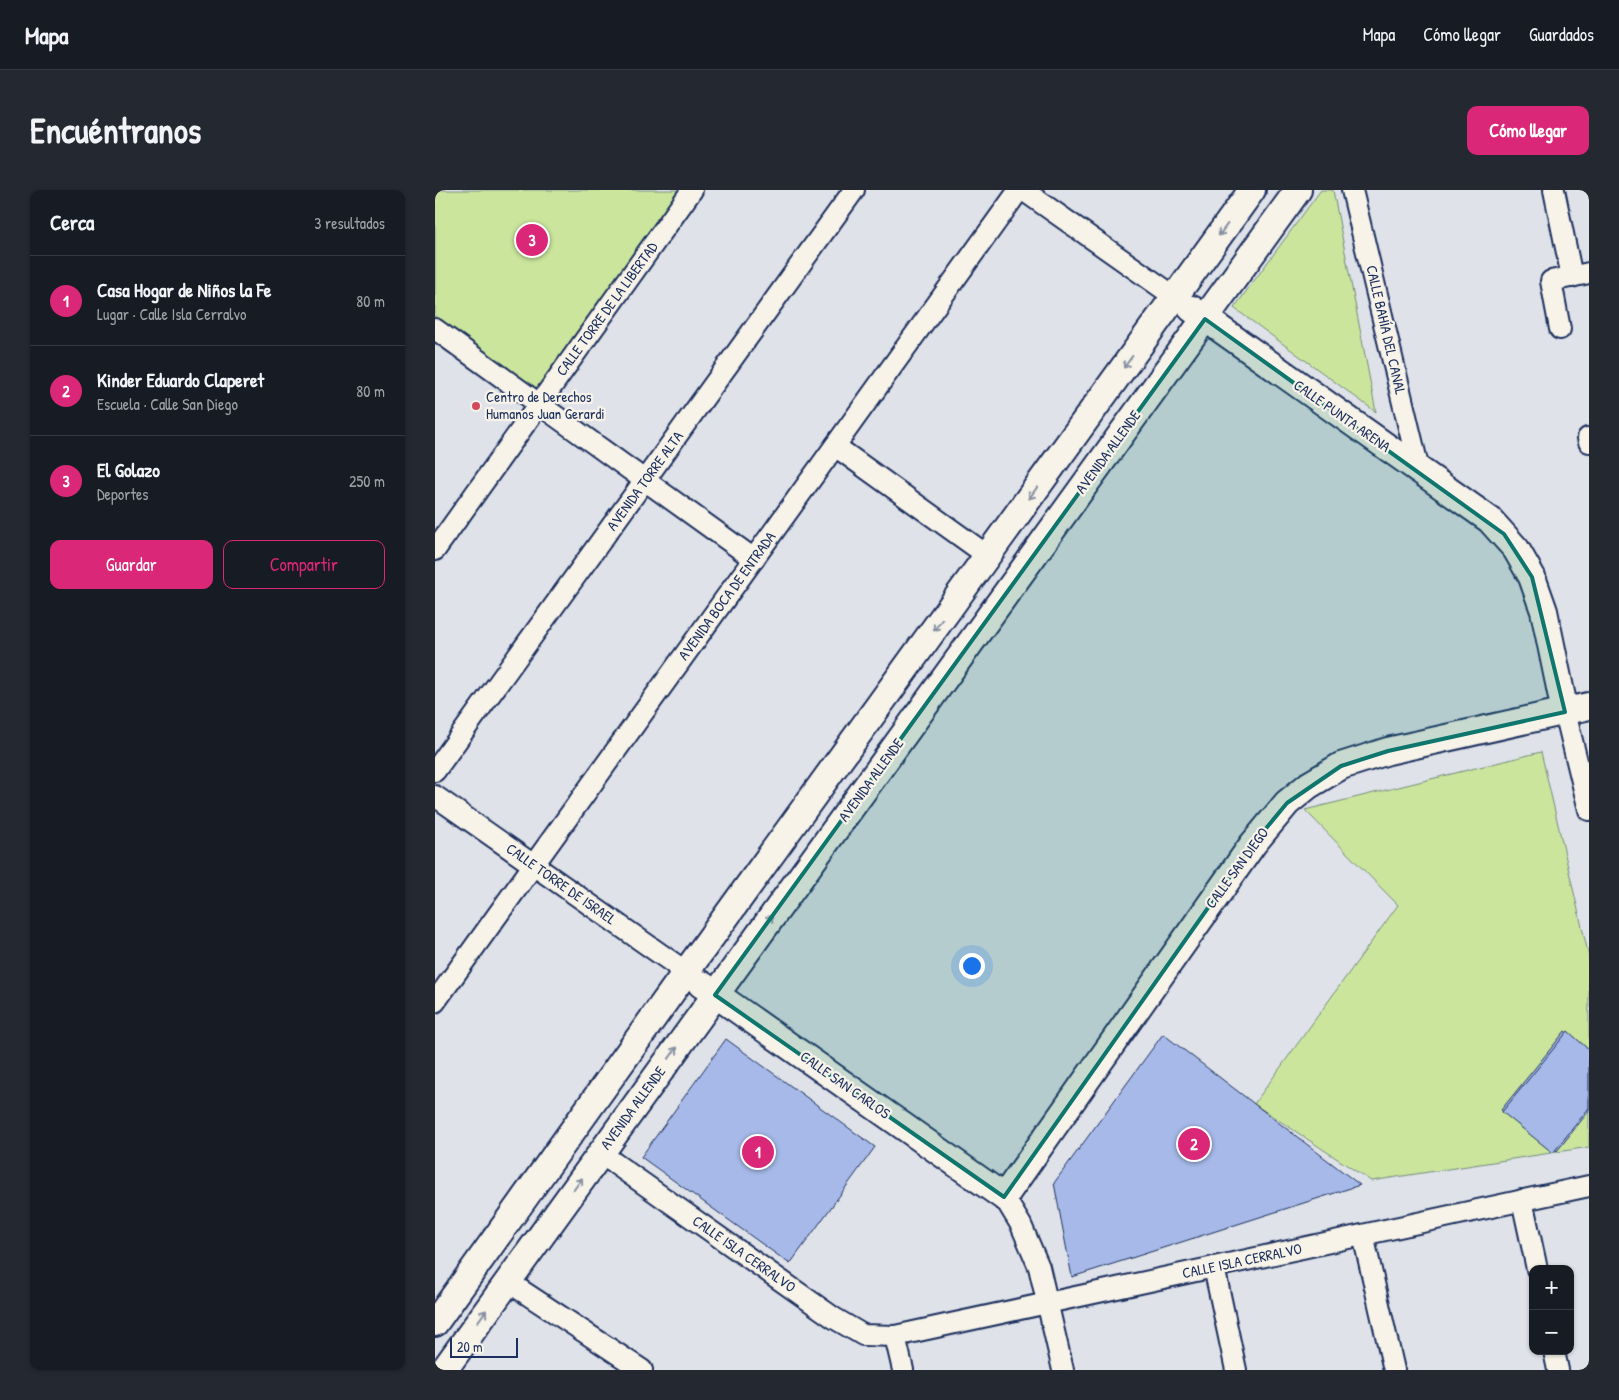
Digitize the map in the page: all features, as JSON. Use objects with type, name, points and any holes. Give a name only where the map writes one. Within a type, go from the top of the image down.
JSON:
[{"type":"street","name":"CALLE TORRE DE LA LIBERTAD","points":[[435,550],[692,190]]},
{"type":"street","name":"AVENIDA TORRE ALTA","points":[[435,772],[854,190]]},
{"type":"street","name":"CALLE PUNTA ARENA","points":[[1021,190],[1490,520],[1516,549],[1532,577],[1577,709]]},
{"type":"street","name":"AVENIDA BOCA DE ENTRADA","points":[[435,1002],[1021,190]]},
{"type":"street","points":[[437,1317],[1252,190]]},
{"type":"street","name":"AVENIDA ALLENDE","points":[[444,1370],[1298,190]]},
{"type":"street","name":"CALLE BAHÍA DEL CANAL","points":[[1352,190],[1419,470]]},
{"type":"street","points":[[1554,190],[1581,275],[1551,281],[1560,329]]},
{"type":"street","points":[[435,329],[753,559]]},
{"type":"street","points":[[835,446],[988,556]]},
{"type":"street","points":[[1577,709],[1589,810]]},
{"type":"street","name":"CALLE SAN DIEGO","points":[[1004,1197],[1253,844],[1287,803],[1309,785],[1341,766],[1350,763],[1388,751],[1577,709]]},
{"type":"street","name":"CALLE TORRE DE ISRAEL","points":[[435,796],[686,972]]},
{"type":"street","name":"CALLE SAN CARLOS","points":[[686,972],[715,995],[1004,1197]]},
{"type":"street","name":"CALLE ISLA CERRALVO","points":[[601,1153],[835,1318],[863,1335],[895,1336],[1589,1186]]},
{"type":"street","points":[[1004,1197],[1021,1225],[1039,1267],[1063,1370]]},
{"type":"street","points":[[1522,1200],[1536,1265]]},
{"type":"street","points":[[1363,1235],[1394,1370]]},
{"type":"street","points":[[1214,1267],[1236,1370]]},
{"type":"street","points":[[507,1281],[642,1370]]},
{"type":"street","points":[[895,1336],[903,1370]]},
{"type":"street","points":[[1555,1355],[1558,1370]]},
{"type":"highlighted area","points":[[1205,319],[1504,534],[1532,577],[1565,712],[1388,751],[1341,766],[1287,803],[1253,844],[1004,1197],[715,995]]},
{"type":"green space","points":[[435,190],[682,190],[537,393],[435,319]]},
{"type":"green space","points":[[1321,190],[1333,190],[1376,412],[1234,308]]},
{"type":"green space","points":[[1541,752],[1589,957],[1589,1147],[1371,1181],[1254,1104],[1398,905],[1305,810]]},
{"type":"building","points":[[1565,1031],[1589,1051],[1589,1111],[1557,1151],[1501,1110]]},
{"type":"building","points":[[1568,1031],[1589,1050],[1589,1108],[1553,1153],[1502,1112]]},
{"type":"building","points":[[1163,1034],[1360,1185],[1072,1277],[1054,1183]]},
{"type":"building","points":[[726,1039],[875,1147],[790,1264],[641,1157]]},
{"type":"place","name":"El Golazo","points":[[532,240]]},
{"type":"place","name":"Centro de Derechos Humanos Juan Gerardi","points":[[476,406]]},
{"type":"place","name":"Kinder Eduardo Claperet","points":[[1194,1144]]},
{"type":"place","name":"Casa Hogar de Niños la Fe","points":[[758,1152]]}]
